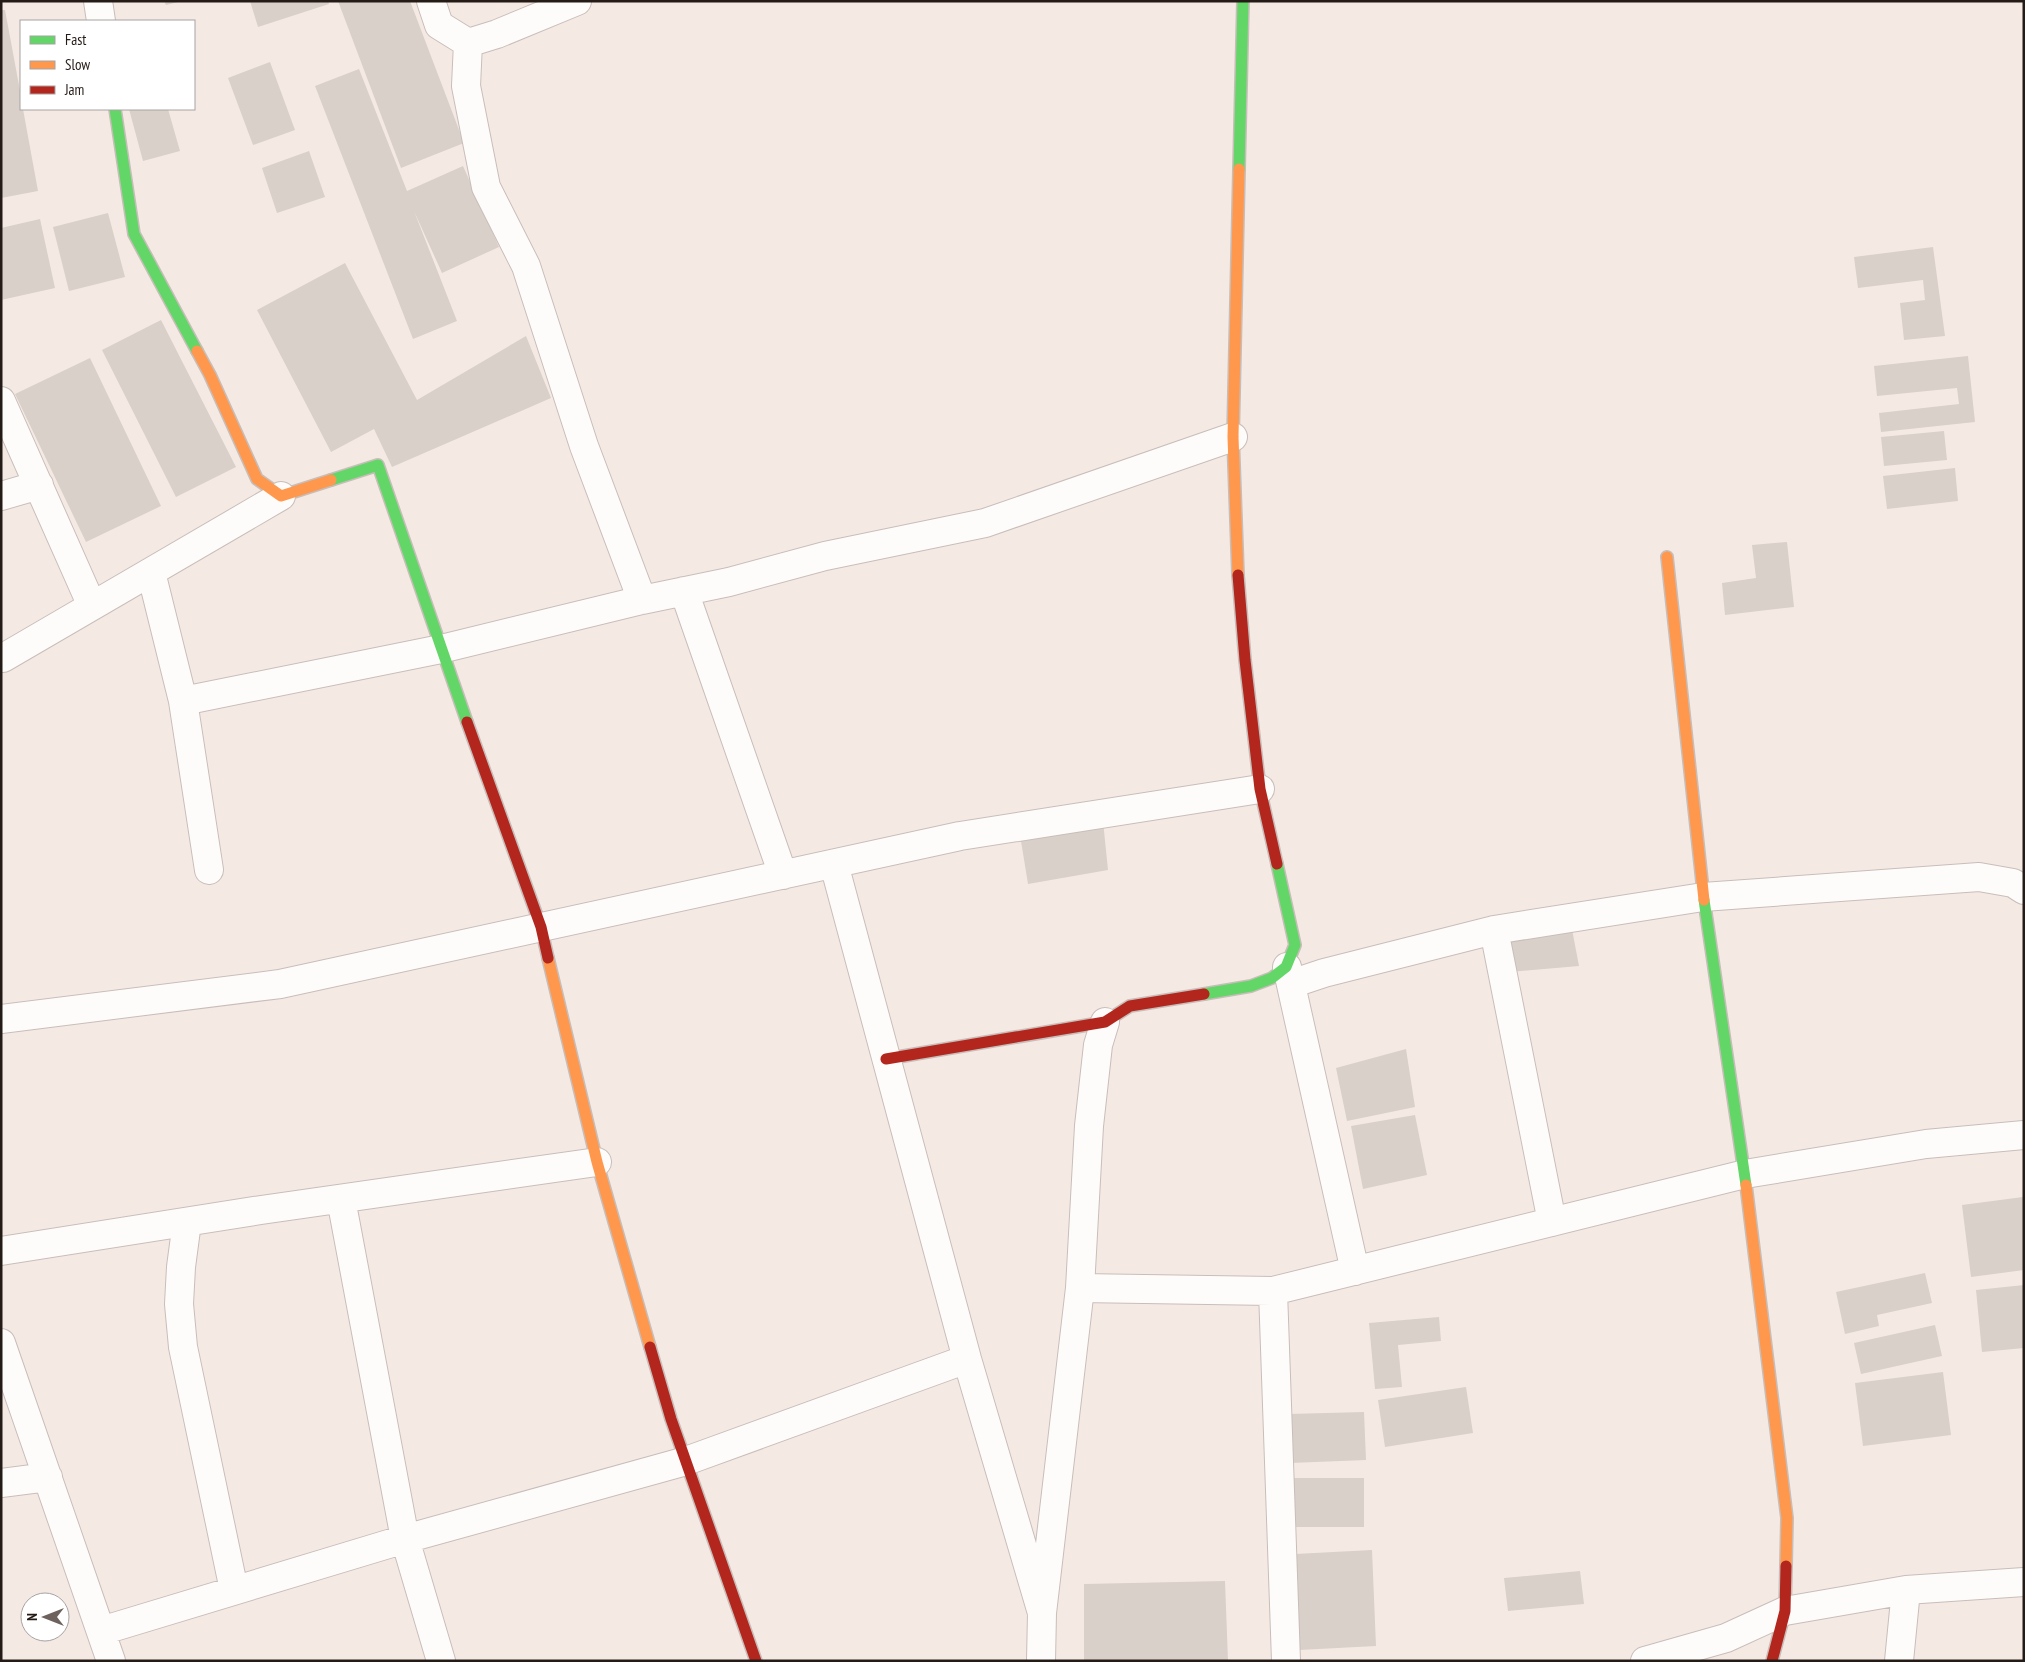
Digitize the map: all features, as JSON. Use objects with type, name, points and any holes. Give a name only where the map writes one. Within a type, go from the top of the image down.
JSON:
[{"type":"street","points":[[98,1],[102,20]]},
{"type":"street","points":[[431,1],[439,25],[468,43],[497,34],[576,1]]},
{"type":"street","points":[[1243,1],[1243,68],[1232,437],[1236,546],[1245,660],[1260,789],[1295,945],[1288,976],[1355,1271]]},
{"type":"street","points":[[468,43],[466,86],[486,186],[526,266],[584,446],[642,600]]},
{"type":"street","points":[[115,110],[134,234],[210,375],[257,479],[281,496]]},
{"type":"street","points":[[1,401],[92,606]]},
{"type":"street","points":[[183,701],[441,650],[642,600],[729,582],[825,556],[985,522],[1232,437]]},
{"type":"street","points":[[3,658],[281,496],[378,466],[441,650],[541,927],[597,1162],[671,1419],[756,1661]]},
{"type":"street","points":[[1,496],[39,485]]},
{"type":"street","points":[[1667,558],[1703,897],[1745,1174],[1787,1518],[1785,1612],[1772,1661]]},
{"type":"street","points":[[151,572],[183,701],[209,870]]},
{"type":"street","points":[[684,591],[783,875]]},
{"type":"street","points":[[1,1019],[280,984],[960,836],[1260,789]]},
{"type":"street","points":[[834,864],[967,1359],[1042,1613]]},
{"type":"street","points":[[886,1059],[1105,1022],[1130,1006],[1252,986],[1272,978],[1324,973],[1494,930],[1703,897],[1979,877],[2013,883],[2024,890]]},
{"type":"street","points":[[1494,930],[1552,1222]]},
{"type":"street","points":[[1041,1661],[1042,1613],[1080,1288],[1089,1126],[1098,1045],[1105,1022]]},
{"type":"street","points":[[1080,1288],[1273,1291],[1745,1174],[1926,1144],[2024,1134]]},
{"type":"street","points":[[1,1251],[597,1162]]},
{"type":"street","points":[[341,1199],[405,1539],[442,1661]]},
{"type":"street","points":[[187,1222],[181,1267],[179,1304],[183,1347],[234,1590]]},
{"type":"street","points":[[1273,1291],[1286,1661]]},
{"type":"street","points":[[1,1343],[111,1661]]},
{"type":"street","points":[[101,1631],[405,1539],[686,1461],[967,1359]]},
{"type":"street","points":[[1,1483],[48,1477]]},
{"type":"street","points":[[1645,1661],[1726,1638],[1785,1612],[1906,1590],[2024,1582]]},
{"type":"street","points":[[1899,1661],[1906,1590]]},
{"type":"building","points":[[164,1],[178,1],[178,2],[166,5]]},
{"type":"building","points":[[250,1],[328,1],[329,4],[258,27]]},
{"type":"building","points":[[338,1],[410,1],[464,143],[401,168]]},
{"type":"building","points":[[1,10],[5,10],[20,91],[20,110],[23,110],[38,191],[1,198]]},
{"type":"building","points":[[270,62],[295,130],[253,145],[228,78]]},
{"type":"building","points":[[359,69],[407,191],[463,166],[499,247],[442,273],[414,211],[457,321],[413,339],[315,86]]},
{"type":"building","points":[[129,110],[168,110],[180,151],[143,161]]},
{"type":"building","points":[[309,151],[325,197],[277,213],[262,168]]},
{"type":"building","points":[[108,213],[125,277],[69,291],[53,227]]},
{"type":"building","points":[[40,219],[55,288],[1,300],[1,228]]},
{"type":"building","points":[[1933,247],[1945,336],[1904,340],[1900,303],[1925,300],[1923,280],[1858,288],[1854,257]]},
{"type":"building","points":[[345,263],[417,400],[526,336],[551,398],[392,467],[374,429],[331,452],[257,310]]},
{"type":"building","points":[[161,320],[236,467],[176,497],[102,350]]},
{"type":"building","points":[[1968,356],[1975,422],[1881,432],[1879,413],[1959,404],[1957,388],[1877,396],[1874,366]]},
{"type":"building","points":[[90,358],[161,506],[86,542],[15,394]]},
{"type":"building","points":[[1944,431],[1947,460],[1884,466],[1881,437]]},
{"type":"building","points":[[1955,468],[1958,501],[1887,509],[1883,476]]},
{"type":"building","points":[[1787,542],[1794,607],[1725,615],[1722,583],[1756,578],[1752,545]]},
{"type":"building","points":[[1103,821],[1108,870],[1028,884],[1020,835]]},
{"type":"building","points":[[1571,924],[1579,966],[1510,972],[1501,934]]},
{"type":"building","points":[[1406,1049],[1415,1107],[1347,1121],[1336,1068]]},
{"type":"building","points":[[1415,1115],[1427,1175],[1363,1189],[1351,1126]]},
{"type":"building","points":[[2023,1197],[2024,1270],[1971,1277],[1962,1205]]},
{"type":"building","points":[[1925,1273],[1932,1303],[1877,1315],[1879,1326],[1845,1334],[1836,1292]]},
{"type":"building","points":[[2024,1285],[2024,1348],[1982,1352],[1976,1290]]},
{"type":"building","points":[[1439,1317],[1441,1341],[1398,1345],[1402,1387],[1375,1389],[1369,1323]]},
{"type":"building","points":[[1935,1325],[1942,1356],[1861,1374],[1854,1343]]},
{"type":"building","points":[[1943,1372],[1951,1435],[1863,1446],[1855,1383]]},
{"type":"building","points":[[1466,1387],[1473,1433],[1385,1447],[1378,1400]]},
{"type":"building","points":[[1364,1412],[1366,1460],[1290,1463],[1289,1414]]},
{"type":"building","points":[[1288,1478],[1364,1478],[1364,1527],[1288,1527]]},
{"type":"building","points":[[1372,1550],[1376,1646],[1299,1650],[1295,1554]]},
{"type":"building","points":[[1580,1571],[1584,1604],[1508,1611],[1504,1578]]},
{"type":"building","points":[[1225,1581],[1228,1661],[1084,1661],[1084,1584]]},
{"type":"traffic: fast","points":[[1239,169],[1243,1]]},
{"type":"traffic: fast","points":[[115,110],[134,234],[197,351]]},
{"type":"traffic: fast","points":[[331,480],[378,465],[467,722]]},
{"type":"traffic: fast","points":[[1204,994],[1251,986],[1272,978],[1286,967],[1295,945],[1277,864]]},
{"type":"traffic: fast","points":[[1704,900],[1746,1185]]},
{"type":"traffic: slow","points":[[1238,575],[1233,437],[1239,169]]},
{"type":"traffic: slow","points":[[197,351],[210,375],[257,479],[281,496],[331,480]]},
{"type":"traffic: slow","points":[[1667,557],[1704,900]]},
{"type":"traffic: slow","points":[[548,958],[597,1162],[650,1347]]},
{"type":"traffic: slow","points":[[1746,1185],[1787,1518],[1786,1566]]},
{"type":"traffic: jam","points":[[1238,575],[1245,660],[1260,789],[1277,864]]},
{"type":"traffic: jam","points":[[467,722],[541,927],[548,958]]},
{"type":"traffic: jam","points":[[886,1059],[1105,1022],[1130,1006],[1204,994]]},
{"type":"traffic: jam","points":[[650,1347],[671,1419],[756,1661]]},
{"type":"traffic: jam","points":[[1772,1661],[1785,1611],[1786,1566]]}]
